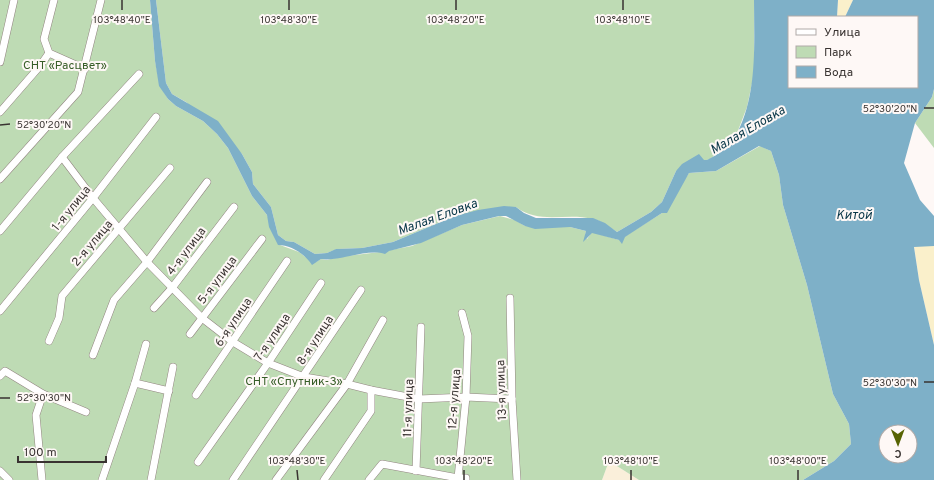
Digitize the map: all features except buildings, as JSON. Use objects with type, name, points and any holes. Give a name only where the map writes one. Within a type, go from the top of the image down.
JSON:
[{"type":"street","points":[[0,62],[14,0]]},
{"type":"street","points":[[54,0],[44,39],[49,52],[85,69]]},
{"type":"street","points":[[0,179],[78,92],[85,69],[101,0]]},
{"type":"street","points":[[0,112],[40,66],[49,52]]},
{"type":"street","points":[[0,231],[62,157],[139,74]]},
{"type":"street","name":"1-я улица","points":[[0,310],[93,198],[156,118]]},
{"type":"street","points":[[62,157],[93,198],[147,262],[172,288],[202,318],[233,342],[268,363],[304,377],[347,384],[419,399],[512,399]]},
{"type":"street","name":"2-я улица","points":[[49,340],[59,318],[62,296],[170,168]]},
{"type":"street","points":[[93,355],[114,300],[147,262],[206,182]]},
{"type":"street","name":"4-я улица","points":[[154,308],[172,288],[234,207]]},
{"type":"street","name":"5-я улица","points":[[190,334],[262,239]]},
{"type":"street","name":"6-я улица","points":[[196,396],[287,261]]},
{"type":"street","name":"7-я улица","points":[[198,462],[268,363],[321,283]]},
{"type":"street","name":"8-я улица","points":[[233,480],[304,377],[361,290]]},
{"type":"street","name":"13-я улица","points":[[510,298],[512,399],[517,480]]},
{"type":"street","name":"12-я улица","points":[[458,478],[466,398],[468,336],[462,313]]},
{"type":"street","points":[[276,480],[347,384],[383,320]]},
{"type":"street","name":"11-я улица","points":[[416,470],[421,327]]},
{"type":"street","points":[[102,480],[135,383],[146,344]]},
{"type":"street","points":[[151,480],[173,367]]},
{"type":"street","points":[[0,376],[5,371],[43,394],[86,412]]},
{"type":"street","points":[[135,383],[169,391]]},
{"type":"street","points":[[324,480],[371,410],[370,390]]},
{"type":"street","points":[[42,480],[36,415],[43,394]]},
{"type":"street","points":[[369,480],[382,464],[416,470],[428,477],[466,478],[466,480]]},
{"type":"street","points":[[0,471],[9,480]]},
{"type":"shaded area","points":[[609,461],[639,480],[602,480]]},
{"type":"green space","points":[[0,0],[150,0],[155,61],[160,86],[168,99],[176,106],[203,121],[217,134],[228,148],[252,196],[267,215],[280,245],[299,252],[308,259],[316,262],[321,259],[327,260],[412,246],[462,225],[500,216],[515,220],[525,226],[570,227],[586,231],[585,236],[587,239],[592,232],[619,240],[662,213],[689,173],[716,171],[760,146],[771,151],[779,175],[783,205],[807,285],[833,394],[849,424],[851,444],[834,461],[803,480],[639,480],[609,461],[602,480],[0,480]]},
{"type":"green space","points":[[156,0],[754,0],[754,74],[747,107],[734,141],[710,159],[676,171],[662,202],[651,212],[617,232],[603,223],[593,219],[583,217],[544,217],[525,212],[516,207],[455,216],[393,242],[362,248],[337,249],[327,253],[315,254],[294,242],[286,241],[278,235],[271,207],[253,184],[252,172],[242,154],[186,102],[172,94],[166,83]]},
{"type":"green space","points":[[934,89],[934,148],[915,123],[932,97]]},
{"type":"sand","points":[[838,0],[853,0],[845,16],[837,16]]},
{"type":"sand","points":[[914,246],[934,246],[934,345],[919,280]]},
{"type":"water","name":"Китой","points":[[150,0],[156,0],[166,83],[172,94],[218,121],[242,154],[252,172],[253,184],[271,207],[278,235],[286,241],[294,242],[315,254],[327,253],[336,249],[362,248],[393,242],[455,216],[478,210],[504,206],[516,207],[524,213],[536,218],[593,218],[605,223],[617,232],[651,212],[662,202],[676,171],[682,164],[699,154],[704,160],[707,160],[726,148],[734,139],[742,123],[751,89],[754,54],[754,0],[838,0],[837,16],[788,16],[788,88],[918,88],[918,16],[845,16],[853,0],[934,0],[934,89],[932,97],[915,123],[904,163],[920,200],[934,216],[934,246],[914,247],[919,280],[934,345],[934,480],[803,480],[834,461],[851,444],[849,424],[833,394],[807,285],[783,205],[779,175],[771,151],[759,146],[716,171],[689,173],[667,213],[662,213],[625,237],[622,244],[619,240],[592,233],[583,242],[586,231],[570,227],[535,229],[525,226],[506,216],[499,216],[462,225],[421,243],[389,251],[385,254],[370,253],[336,259],[321,259],[312,265],[306,257],[293,248],[278,245],[269,227],[267,215],[252,196],[228,148],[217,134],[203,121],[176,106],[168,99],[159,86],[155,61]]},
{"type":"park label","name":"СНТ «Расцвет»","points":[[65,65]]},
{"type":"park label","name":"СНТ «Спутник-3»","points":[[294,381]]},
{"type":"water label","name":"Малая Еловка","points":[[747,129]]},
{"type":"water label","name":"Малая Еловка","points":[[437,216]]}]
